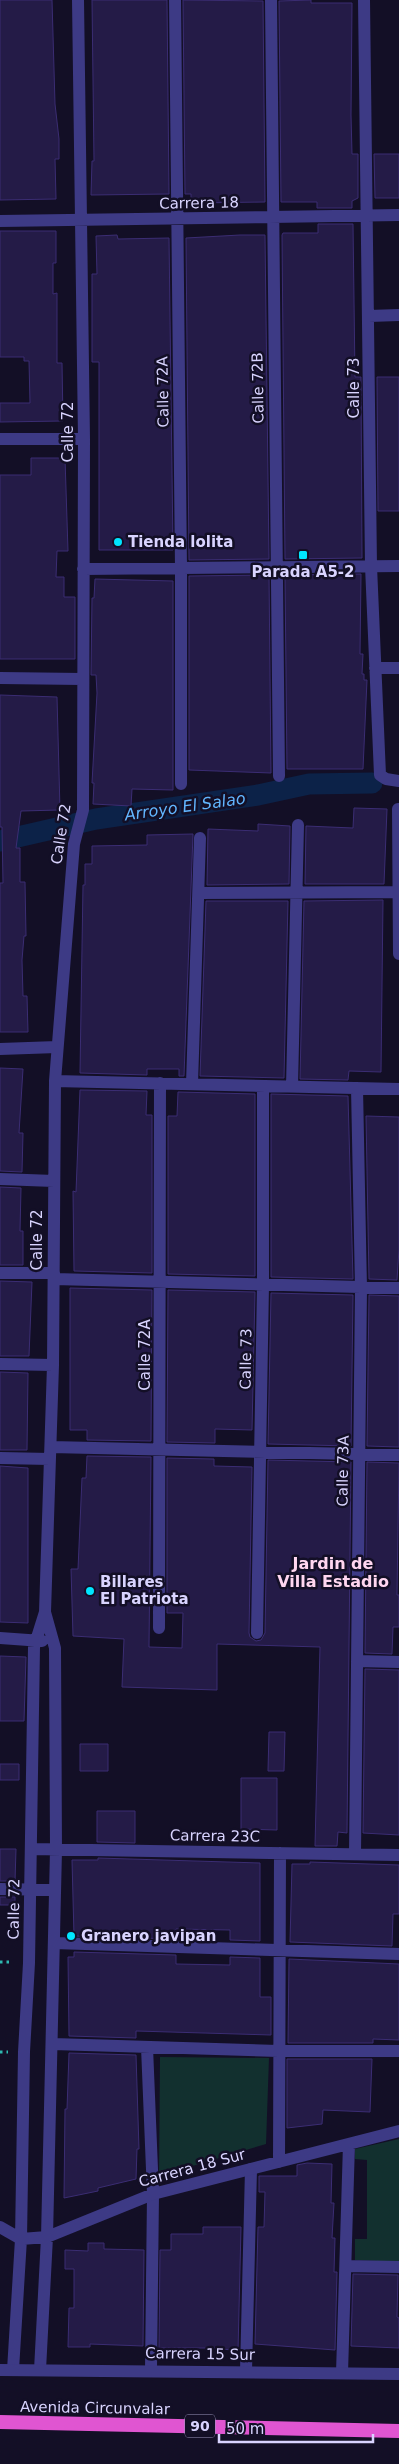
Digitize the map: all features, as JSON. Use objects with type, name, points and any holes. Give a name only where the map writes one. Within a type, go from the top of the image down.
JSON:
[{"type":"highway","name":"Avenida Circunvalar","points":[[0,2422],[399,2431]]},
{"type":"street","name":"Calle 72","points":[[6,2370],[21,2239],[24,2052],[29,1962],[36,1640],[45,1612],[53,1364],[55,1081],[74,844],[83,810],[83,220],[78,0]]},
{"type":"street","name":"Calle 72A","points":[[175,0],[181,568],[181,784]]},
{"type":"street","name":"Calle 72B","points":[[271,0],[279,776]]},
{"type":"street","name":"Calle 73","points":[[364,0],[371,566],[375,668],[380,775],[386,779],[399,781]]},
{"type":"street","name":"Carrera 18","points":[[0,221],[399,215]]},
{"type":"street","points":[[369,316],[399,315]]},
{"type":"street","points":[[0,440],[84,439]]},
{"type":"street","points":[[83,569],[399,566]]},
{"type":"street","points":[[375,668],[399,668]]},
{"type":"street","points":[[0,678],[82,679]]},
{"type":"street","points":[[398,809],[399,954]]},
{"type":"street","points":[[292,1087],[298,825]]},
{"type":"street","points":[[192,1084],[200,838]]},
{"type":"street","points":[[199,893],[398,892]]},
{"type":"street","points":[[0,1049],[57,1047]]},
{"type":"street","points":[[55,1081],[399,1089]]},
{"type":"street","name":"Calle 72A","points":[[159,1628],[160,1083]]},
{"type":"street","name":"Calle 73","points":[[257,1633],[263,1285],[263,1087]]},
{"type":"street","name":"Calle 73A","points":[[355,1854],[361,1288],[357,1088]]},
{"type":"street","points":[[0,1179],[54,1180]]},
{"type":"street","points":[[0,1273],[161,1282],[399,1288]]},
{"type":"street","points":[[0,1364],[53,1364]]},
{"type":"street","points":[[0,1458],[51,1453],[160,1450],[399,1455]]},
{"type":"street","name":"Calle 72","points":[[40,2370],[48,2237],[56,1850],[55,1648],[45,1612]]},
{"type":"street","points":[[0,1638],[53,1642]]},
{"type":"street","points":[[357,1662],[399,1662]]},
{"type":"street","name":"Carrera 23C","points":[[31,1849],[399,1855]]},
{"type":"street","points":[[278,2162],[280,1853]]},
{"type":"street","points":[[0,1889],[55,1890]]},
{"type":"street","points":[[54,1943],[399,1954]]},
{"type":"street","points":[[53,2044],[278,2051],[399,2051]]},
{"type":"street","points":[[147,2047],[152,2194],[151,2370]]},
{"type":"street","name":"Carrera 18 Sur","points":[[21,2239],[48,2237],[152,2194],[399,2131]]},
{"type":"street","points":[[342,2373],[349,2144]]},
{"type":"street","points":[[246,2371],[251,2169]]},
{"type":"street","points":[[0,2227],[21,2239]]},
{"type":"street","points":[[346,2266],[399,2267]]},
{"type":"street","name":"Carrera 15 Sur","points":[[6,2370],[399,2374]]},
{"type":"green space","points":[[160,2057],[269,2058],[266,2144],[159,2176]]},
{"type":"green space","points":[[399,2139],[399,2262],[355,2260],[355,2239],[367,2239],[367,2160],[355,2159],[355,2149]]},
{"type":"building","points":[[0,0],[52,0],[55,104],[59,139],[59,159],[55,159],[56,199],[0,200]]},
{"type":"building","points":[[92,0],[167,0],[169,194],[91,195],[92,161],[94,161]]},
{"type":"building","points":[[183,0],[263,1],[265,202],[191,203],[191,194],[185,194]]},
{"type":"building","points":[[311,0],[311,3],[352,3],[352,154],[358,154],[358,198],[352,201],[352,208],[317,208],[317,202],[281,202],[279,1]]},
{"type":"building","points":[[374,154],[399,154],[399,198],[375,198]]},
{"type":"building","points":[[318,224],[353,224],[355,377],[361,377],[362,558],[285,559],[282,235],[283,233],[318,233]]},
{"type":"building","points":[[0,231],[56,231],[56,263],[53,263],[53,294],[57,293],[57,363],[62,363],[63,421],[0,422],[0,403],[30,403],[29,361],[24,361],[24,357],[0,357]]},
{"type":"building","points":[[117,235],[118,239],[169,238],[173,550],[99,550],[99,362],[92,362],[92,274],[97,274],[96,236]]},
{"type":"building","points":[[265,235],[269,559],[189,560],[186,238]]},
{"type":"building","points":[[377,377],[399,377],[399,511],[378,511]]},
{"type":"building","points":[[31,458],[65,458],[68,551],[57,551],[56,577],[64,577],[64,597],[75,597],[75,659],[0,659],[0,475],[31,475]]},
{"type":"building","points":[[361,574],[360,654],[363,654],[362,674],[364,674],[364,680],[367,680],[363,769],[287,769],[285,575]]},
{"type":"building","points":[[269,575],[271,773],[189,770],[189,576]]},
{"type":"building","points":[[95,579],[173,581],[173,790],[132,789],[131,806],[93,804],[94,783],[92,783],[97,693],[96,675],[91,675],[92,598],[94,598]]},
{"type":"building","points":[[0,695],[57,697],[60,810],[21,811],[16,848],[20,848],[20,882],[25,882],[26,936],[24,936],[22,960],[23,996],[27,996],[28,1032],[0,1032],[0,883],[3,883],[2,827],[0,827]]},
{"type":"building","points":[[354,808],[387,809],[384,884],[305,884],[306,826],[353,828]]},
{"type":"building","points":[[258,824],[290,826],[289,884],[207,885],[208,829],[258,831]]},
{"type":"building","points":[[193,834],[184,1076],[179,1076],[179,1069],[147,1069],[147,1075],[80,1073],[83,885],[85,885],[85,864],[92,864],[92,846],[147,845],[147,835]]},
{"type":"building","points":[[383,900],[381,1072],[349,1071],[348,1080],[300,1079],[304,901]]},
{"type":"building","points":[[206,901],[288,901],[284,1078],[200,1076]]},
{"type":"building","points":[[0,1068],[23,1069],[19,1133],[23,1133],[22,1172],[0,1171]]},
{"type":"building","points":[[80,1090],[147,1091],[146,1115],[152,1115],[152,1273],[74,1271],[73,1191],[76,1192]]},
{"type":"building","points":[[178,1092],[255,1094],[255,1276],[168,1274],[168,1116],[177,1116]]},
{"type":"building","points":[[271,1094],[348,1096],[353,1279],[271,1277]]},
{"type":"building","points":[[366,1116],[399,1117],[399,1249],[397,1280],[369,1279]]},
{"type":"building","points":[[0,1187],[21,1188],[20,1231],[23,1231],[23,1265],[0,1265]]},
{"type":"building","points":[[0,1281],[32,1282],[29,1356],[0,1356]]},
{"type":"building","points":[[70,1288],[152,1290],[151,1441],[87,1440],[87,1430],[70,1430]]},
{"type":"building","points":[[168,1290],[255,1292],[252,1430],[215,1429],[215,1443],[167,1442]]},
{"type":"building","points":[[271,1293],[353,1295],[351,1446],[268,1444]]},
{"type":"building","points":[[369,1295],[399,1296],[399,1447],[367,1446]]},
{"type":"building","points":[[0,1372],[28,1373],[27,1450],[0,1450]]},
{"type":"building","points":[[87,1456],[151,1457],[149,1647],[182,1648],[183,1613],[167,1613],[167,1458],[214,1459],[214,1466],[252,1467],[249,1633],[250,1637],[256,1641],[261,1640],[265,1633],[268,1460],[351,1462],[347,1833],[338,1832],[337,1846],[315,1846],[320,1647],[217,1644],[217,1690],[122,1687],[124,1639],[73,1636],[71,1569],[78,1569],[82,1478],[86,1478]]},
{"type":"building","points":[[367,1462],[399,1463],[397,1595],[399,1595],[399,1627],[393,1627],[392,1654],[365,1653]]},
{"type":"building","points":[[0,1466],[28,1468],[28,1623],[0,1622]]},
{"type":"building","points":[[0,1656],[26,1657],[24,1721],[0,1721]]},
{"type":"building","points":[[365,1669],[399,1670],[399,1835],[363,1833]]},
{"type":"building","points":[[269,1732],[285,1732],[284,1771],[268,1771]]},
{"type":"building","points":[[80,1744],[108,1744],[108,1771],[80,1771]]},
{"type":"building","points":[[0,1764],[19,1764],[19,1780],[0,1780]]},
{"type":"building","points":[[241,1778],[277,1778],[277,1830],[241,1829]]},
{"type":"building","points":[[97,1811],[135,1811],[135,1843],[97,1842]]},
{"type":"building","points":[[0,1849],[16,1849],[15,1881],[0,1881]]},
{"type":"building","points":[[98,1858],[260,1863],[260,1941],[230,1940],[230,1930],[176,1929],[176,1939],[74,1936],[72,1860],[98,1860]]},
{"type":"building","points":[[310,1862],[399,1865],[399,1914],[393,1914],[392,1946],[290,1942],[292,1864],[310,1864]]},
{"type":"building","points":[[0,1897],[15,1897],[15,1905],[0,1905]]},
{"type":"building","points":[[74,1952],[176,1955],[176,1964],[230,1965],[230,1957],[260,1958],[260,1997],[271,1997],[271,2035],[136,2031],[136,2038],[69,2036],[68,1957],[74,1957]]},
{"type":"building","points":[[289,1959],[399,1964],[399,2040],[373,2039],[373,2043],[288,2043]]},
{"type":"building","points":[[69,2053],[136,2055],[139,2149],[137,2149],[136,2179],[98,2188],[98,2191],[64,2198],[65,2109],[67,2109]]},
{"type":"building","points":[[287,2059],[372,2059],[370,2112],[323,2110],[322,2124],[287,2128]]},
{"type":"building","points":[[307,2163],[332,2164],[331,2203],[334,2203],[332,2238],[335,2238],[334,2272],[337,2272],[335,2350],[255,2344],[258,2227],[264,2227],[265,2192],[259,2192],[259,2176],[297,2176],[297,2165]]},
{"type":"building","points":[[203,2227],[241,2227],[238,2351],[216,2348],[159,2348],[160,2250],[171,2250],[171,2234],[203,2234]]},
{"type":"building","points":[[88,2243],[104,2243],[104,2249],[144,2250],[143,2346],[90,2344],[90,2347],[68,2347],[69,2308],[74,2308],[74,2269],[65,2269],[65,2250],[88,2251]]},
{"type":"building","points":[[353,2274],[398,2275],[397,2317],[399,2318],[399,2348],[351,2346]]},
{"type":"waterway","name":"Arroyo El Salao","points":[[0,841],[96,819],[258,795],[309,784],[372,783]]},
{"type":"place","name":"Tienda lolita","points":[[118,542]]},
{"type":"place","name":"Parada A5-2","points":[[303,555]]},
{"type":"place","name":"Billares El Patriota","points":[[90,1591]]},
{"type":"place","name":"Granero javipan","points":[[71,1936]]},
{"type":"district","name":"Jardin de Villa Estadio","points":[[333,1572]]}]
